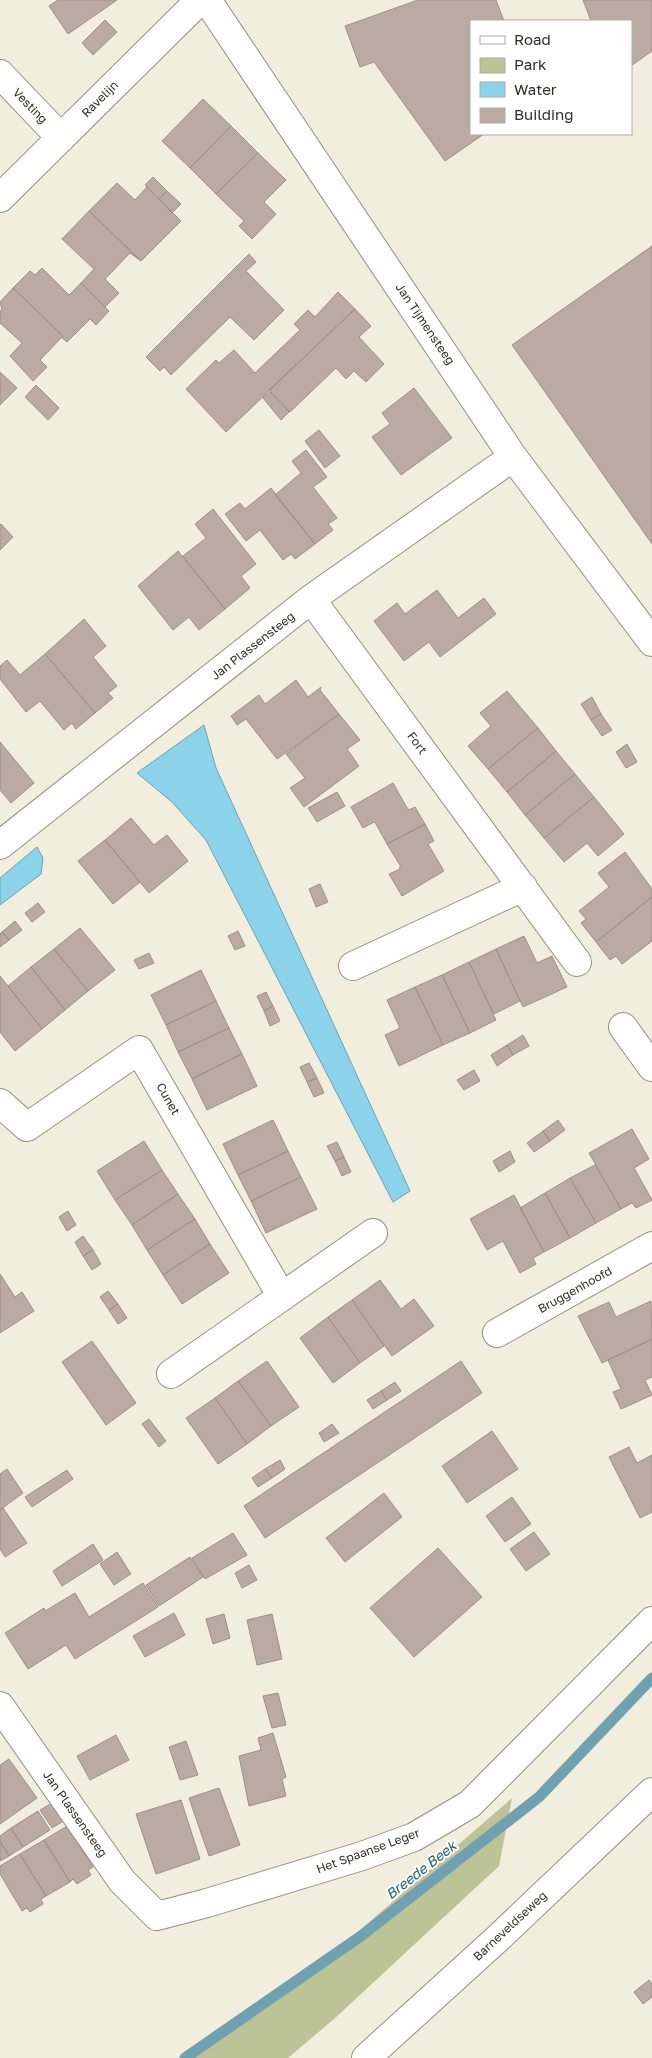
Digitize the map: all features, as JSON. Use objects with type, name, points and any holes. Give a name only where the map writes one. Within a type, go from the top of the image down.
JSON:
[{"type":"street","name":"Ravelijn","points":[[0,198],[200,0]]},
{"type":"street","name":"Jan Tijmensteeg","points":[[207,0],[514,457],[652,642]]},
{"type":"street","name":"Vesting","points":[[0,74],[61,138]]},
{"type":"street","name":"Jan Plassensteeg","points":[[0,845],[311,599],[514,457]]},
{"type":"street","name":"Fort","points":[[311,599],[577,962]]},
{"type":"street","points":[[353,966],[523,887]]},
{"type":"street","points":[[623,1027],[652,1067]]},
{"type":"street","name":"Cunet","points":[[0,1103],[27,1127],[139,1050],[282,1297]]},
{"type":"street","points":[[171,1374],[373,1233]]},
{"type":"street","name":"Bruggenhoofd","points":[[497,1333],[652,1246]]},
{"type":"street","name":"Het Spaanse Leger","points":[[156,1916],[207,1903],[371,1853],[414,1837],[470,1804],[652,1621]]},
{"type":"street","name":"Jan Plassensteeg","points":[[0,1706],[122,1881],[156,1916]]},
{"type":"street","name":"Barneveldseweg","points":[[366,2058],[652,1792]]},
{"type":"green space","points":[[512,1798],[499,1866],[334,2019],[288,2058],[179,2058],[344,1944]]},
{"type":"water","points":[[204,725],[216,768],[410,1191],[393,1202],[206,840],[172,802],[137,773]]},
{"type":"water","points":[[37,847],[43,858],[41,874],[0,905],[0,878]]},
{"type":"building","points":[[58,0],[117,0],[68,34],[49,6]]},
{"type":"building","points":[[418,0],[496,0],[504,20],[470,20],[470,135],[483,135],[445,161],[374,62],[360,67],[345,26]]},
{"type":"building","points":[[583,0],[652,0],[652,51],[632,65],[632,20],[591,20]]},
{"type":"building","points":[[105,20],[117,32],[93,55],[82,43]]},
{"type":"building","points":[[203,99],[231,126],[190,168],[162,141]]},
{"type":"building","points":[[231,126],[258,153],[216,194],[190,168]]},
{"type":"building","points":[[258,153],[286,180],[264,202],[276,214],[252,239],[239,226],[244,221],[216,194]]},
{"type":"building","points":[[153,177],[167,191],[159,199],[145,185]]},
{"type":"building","points":[[117,183],[135,200],[147,187],[181,221],[141,261],[89,211]]},
{"type":"building","points":[[167,191],[181,204],[172,213],[159,199]]},
{"type":"building","points":[[89,211],[141,261],[130,253],[105,279],[119,293],[105,307],[81,283],[94,269],[62,239]]},
{"type":"building","points":[[652,246],[652,544],[512,345]]},
{"type":"building","points":[[249,254],[256,262],[246,271],[284,310],[254,340],[230,317],[171,375],[164,367],[160,371],[146,357]]},
{"type":"building","points":[[42,268],[69,295],[81,283],[109,311],[96,325],[90,319],[67,342],[13,288],[30,271],[35,275]]},
{"type":"building","points":[[13,288],[63,336],[40,360],[47,367],[33,381],[10,356],[22,343],[0,323],[0,311],[2,310],[0,302]]},
{"type":"building","points":[[338,292],[355,309],[226,432],[186,389],[216,360],[219,363],[234,350],[255,373],[300,330],[294,324],[308,310],[315,317]]},
{"type":"building","points":[[355,309],[371,326],[359,337],[384,364],[366,382],[354,371],[346,379],[336,368],[290,412],[269,390]]},
{"type":"building","points":[[0,372],[17,388],[0,405]]},
{"type":"building","points":[[36,385],[59,408],[48,420],[25,397]]},
{"type":"building","points":[[414,388],[452,438],[401,475],[372,437],[390,424],[382,413]]},
{"type":"building","points":[[270,392],[289,412],[281,420],[263,398]]},
{"type":"building","points":[[319,430],[340,456],[325,468],[305,441]]},
{"type":"building","points":[[306,450],[327,477],[313,487],[337,518],[328,524],[333,530],[315,544],[275,495],[301,473],[292,461]]},
{"type":"building","points":[[271,488],[315,544],[295,559],[291,554],[283,560],[260,530],[246,541],[225,514],[240,503],[245,509]]},
{"type":"building","points":[[213,509],[256,564],[241,576],[250,588],[225,609],[183,556],[206,538],[195,524]]},
{"type":"building","points":[[0,525],[13,537],[0,550]]},
{"type":"building","points":[[178,551],[225,609],[199,630],[189,617],[173,630],[138,586]]},
{"type":"building","points":[[437,590],[458,618],[484,598],[496,614],[440,657],[429,642],[404,661],[374,621],[397,603],[405,614]]},
{"type":"building","points":[[84,619],[106,646],[93,657],[117,686],[108,693],[113,698],[95,713],[45,654]]},
{"type":"building","points":[[45,654],[95,713],[76,729],[72,723],[64,730],[40,701],[26,712],[0,679],[0,666],[7,660],[20,675]]},
{"type":"building","points":[[296,680],[308,697],[321,687],[320,690],[339,714],[277,759],[246,719],[237,725],[231,716],[259,695],[265,704]]},
{"type":"building","points":[[507,691],[538,728],[488,769],[468,746],[491,726],[480,713]]},
{"type":"building","points":[[592,697],[601,714],[591,720],[581,704]]},
{"type":"building","points":[[339,714],[360,740],[347,749],[359,766],[304,807],[290,788],[305,778],[286,754]]},
{"type":"building","points":[[601,714],[612,730],[602,736],[591,720]]},
{"type":"building","points":[[538,728],[556,751],[507,792],[488,769]]},
{"type":"building","points":[[0,742],[34,783],[11,803],[0,790]]},
{"type":"building","points":[[627,744],[637,762],[626,768],[616,752]]},
{"type":"building","points":[[556,751],[575,774],[525,815],[507,792]]},
{"type":"building","points":[[575,774],[594,797],[544,838],[525,815]]},
{"type":"building","points":[[393,783],[409,810],[415,807],[425,824],[387,844],[376,824],[374,822],[363,828],[351,807]]},
{"type":"building","points":[[337,792],[345,806],[317,822],[308,808]]},
{"type":"building","points":[[594,797],[624,834],[598,856],[587,843],[564,862],[544,838]]},
{"type":"building","points":[[131,818],[154,845],[167,835],[188,861],[149,893],[105,840]]},
{"type":"building","points":[[425,824],[434,841],[428,844],[444,871],[402,896],[389,874],[398,870],[400,865],[387,844]]},
{"type":"building","points":[[105,840],[140,882],[113,904],[78,861]]},
{"type":"building","points":[[625,852],[652,889],[652,897],[596,942],[581,923],[586,919],[579,911],[609,887],[598,873]]},
{"type":"building","points":[[320,884],[328,902],[316,907],[309,889]]},
{"type":"building","points":[[652,897],[652,941],[622,964],[616,956],[610,960],[596,942]]},
{"type":"building","points":[[38,903],[45,912],[32,922],[25,913]]},
{"type":"building","points":[[15,921],[22,930],[9,940],[2,932]]},
{"type":"building","points":[[80,928],[115,970],[88,991],[54,949]]},
{"type":"building","points":[[238,931],[245,946],[235,950],[228,936]]},
{"type":"building","points":[[2,932],[9,940],[0,947],[0,934]]},
{"type":"building","points":[[524,936],[537,963],[552,956],[567,987],[523,1007],[496,949]]},
{"type":"building","points":[[54,949],[88,991],[65,1010],[31,967]]},
{"type":"building","points":[[496,949],[520,1001],[494,1014],[469,962]]},
{"type":"building","points":[[149,953],[154,963],[139,969],[134,960]]},
{"type":"building","points":[[469,962],[496,1020],[470,1033],[442,975]]},
{"type":"building","points":[[31,967],[65,1010],[42,1029],[8,986]]},
{"type":"building","points":[[201,970],[216,1001],[166,1025],[151,995]]},
{"type":"building","points":[[442,975],[470,1033],[443,1045],[415,987]]},
{"type":"building","points":[[0,976],[42,1029],[15,1051],[0,1032]]},
{"type":"building","points":[[415,987],[443,1045],[399,1066],[385,1035],[400,1028],[387,1000]]},
{"type":"building","points":[[266,992],[273,1006],[264,1011],[257,996]]},
{"type":"building","points":[[216,1001],[229,1028],[178,1052],[166,1025]]},
{"type":"building","points":[[273,1006],[280,1021],[270,1026],[264,1011]]},
{"type":"building","points":[[229,1028],[242,1054],[192,1079],[178,1052]]},
{"type":"building","points":[[523,1035],[529,1046],[513,1055],[507,1045]]},
{"type":"building","points":[[507,1045],[513,1055],[497,1066],[491,1055]]},
{"type":"building","points":[[242,1054],[257,1086],[207,1110],[192,1079]]},
{"type":"building","points":[[309,1063],[317,1078],[307,1082],[300,1067]]},
{"type":"building","points":[[474,1070],[480,1081],[464,1090],[457,1080]]},
{"type":"building","points":[[317,1078],[324,1093],[314,1097],[307,1082]]},
{"type":"building","points":[[273,1120],[288,1151],[238,1175],[223,1144]]},
{"type":"building","points":[[558,1120],[565,1130],[550,1141],[543,1131]]},
{"type":"building","points":[[632,1129],[649,1159],[634,1168],[652,1200],[636,1208],[632,1203],[621,1209],[589,1153]]},
{"type":"building","points":[[543,1131],[550,1141],[534,1152],[527,1143]]},
{"type":"building","points":[[144,1141],[162,1170],[115,1200],[97,1171]]},
{"type":"building","points":[[337,1142],[344,1157],[335,1161],[327,1146]]},
{"type":"building","points":[[288,1151],[301,1177],[251,1201],[238,1175]]},
{"type":"building","points":[[510,1151],[515,1162],[499,1172],[493,1161]]},
{"type":"building","points":[[344,1157],[351,1172],[342,1176],[335,1161]]},
{"type":"building","points":[[595,1165],[621,1209],[596,1223],[570,1178]]},
{"type":"building","points":[[162,1170],[178,1194],[132,1225],[115,1200]]},
{"type":"building","points":[[301,1177],[317,1209],[266,1233],[251,1201]]},
{"type":"building","points":[[570,1178],[596,1223],[570,1238],[545,1193]]},
{"type":"building","points":[[545,1193],[570,1238],[544,1252],[520,1208]]},
{"type":"building","points":[[178,1194],[195,1219],[147,1250],[132,1225]]},
{"type":"building","points":[[514,1195],[544,1252],[533,1258],[536,1264],[520,1273],[503,1241],[487,1250],[470,1219]]},
{"type":"building","points":[[68,1211],[76,1225],[67,1231],[59,1217]]},
{"type":"building","points":[[195,1219],[210,1244],[163,1275],[147,1250]]},
{"type":"building","points":[[83,1236],[93,1250],[83,1256],[75,1242]]},
{"type":"building","points":[[210,1244],[229,1273],[182,1304],[163,1275]]},
{"type":"building","points":[[93,1250],[101,1264],[92,1270],[83,1256]]},
{"type":"building","points":[[0,1274],[15,1297],[22,1292],[34,1311],[0,1333]]},
{"type":"building","points":[[380,1280],[401,1309],[414,1299],[434,1326],[392,1356],[352,1300]]},
{"type":"building","points":[[108,1291],[118,1304],[109,1310],[100,1297]]},
{"type":"building","points":[[352,1300],[384,1346],[360,1363],[328,1317]]},
{"type":"building","points":[[651,1301],[652,1339],[602,1363],[578,1316],[609,1302],[616,1317]]},
{"type":"building","points":[[118,1304],[127,1318],[118,1324],[109,1310]]},
{"type":"building","points":[[328,1317],[360,1363],[333,1383],[300,1338]]},
{"type":"building","points":[[652,1339],[652,1377],[645,1380],[652,1395],[621,1409],[613,1392],[621,1389],[608,1360]]},
{"type":"building","points":[[92,1341],[136,1403],[106,1425],[62,1362]]},
{"type":"building","points":[[267,1361],[299,1407],[271,1426],[238,1381]]},
{"type":"building","points":[[461,1361],[482,1393],[265,1538],[244,1506]]},
{"type":"building","points":[[238,1381],[271,1426],[247,1444],[215,1398]]},
{"type":"building","points":[[395,1382],[401,1391],[387,1400],[381,1391]]},
{"type":"building","points":[[381,1391],[387,1400],[373,1409],[367,1400]]},
{"type":"building","points":[[215,1398],[247,1444],[218,1464],[186,1418]]},
{"type":"building","points":[[149,1419],[166,1441],[159,1447],[142,1424]]},
{"type":"building","points":[[332,1424],[339,1433],[324,1442],[319,1433]]},
{"type":"building","points":[[492,1431],[518,1469],[467,1503],[442,1466]]},
{"type":"building","points":[[629,1447],[637,1463],[652,1455],[652,1512],[640,1518],[609,1457]]},
{"type":"building","points":[[280,1460],[285,1469],[272,1478],[265,1469]]},
{"type":"building","points":[[7,1469],[23,1493],[0,1510],[0,1474]]},
{"type":"building","points":[[265,1469],[272,1478],[258,1487],[252,1478]]},
{"type":"building","points":[[67,1470],[73,1479],[32,1507],[25,1497]]},
{"type":"building","points":[[384,1493],[402,1517],[345,1562],[326,1538]]},
{"type":"building","points":[[512,1497],[531,1524],[505,1542],[486,1516]]},
{"type":"building","points":[[3,1508],[27,1543],[5,1557],[0,1549],[0,1510]]},
{"type":"building","points":[[534,1532],[550,1554],[526,1571],[510,1549]]},
{"type":"building","points":[[233,1533],[247,1555],[205,1579],[192,1558]]},
{"type":"building","points":[[93,1544],[103,1560],[62,1586],[53,1571]]},
{"type":"building","points":[[438,1548],[482,1597],[414,1657],[370,1608]]},
{"type":"building","points":[[117,1552],[131,1574],[114,1585],[100,1564]]},
{"type":"building","points":[[190,1557],[203,1577],[159,1606],[146,1585]]},
{"type":"building","points":[[249,1565],[257,1580],[242,1588],[235,1573]]},
{"type":"building","points":[[143,1583],[158,1607],[75,1659],[66,1645],[28,1669],[5,1633],[44,1608],[45,1611],[75,1593],[89,1617]]},
{"type":"building","points":[[174,1613],[185,1635],[145,1657],[133,1636]]},
{"type":"building","points":[[224,1614],[230,1638],[213,1644],[206,1619]]},
{"type":"building","points":[[272,1614],[282,1659],[257,1665],[247,1620]]},
{"type":"building","points":[[278,1693],[286,1725],[272,1728],[263,1696]]},
{"type":"building","points":[[273,1733],[286,1777],[282,1779],[286,1796],[249,1806],[239,1756],[261,1750],[258,1738]]},
{"type":"building","points":[[116,1735],[129,1760],[90,1780],[77,1756]]},
{"type":"building","points":[[186,1741],[198,1775],[180,1780],[169,1747]]},
{"type":"building","points":[[9,1759],[37,1798],[0,1824],[0,1765]]},
{"type":"building","points":[[219,1788],[240,1845],[209,1856],[189,1798]]},
{"type":"building","points":[[181,1800],[200,1859],[156,1874],[136,1814]]},
{"type":"building","points":[[54,1802],[67,1819],[52,1828],[40,1810]]},
{"type":"building","points":[[38,1811],[50,1830],[23,1847],[11,1828]]},
{"type":"building","points":[[67,1826],[93,1867],[88,1870],[91,1875],[77,1884],[73,1879],[70,1882],[44,1840]]},
{"type":"building","points":[[11,1828],[23,1847],[9,1856],[0,1841],[0,1836]]},
{"type":"building","points":[[44,1840],[70,1882],[46,1896],[20,1854]]},
{"type":"building","points":[[0,1841],[9,1856],[0,1861]]},
{"type":"building","points":[[20,1854],[46,1896],[41,1899],[43,1904],[30,1912],[27,1908],[22,1911],[0,1874],[0,1866]]},
{"type":"building","points":[[649,1980],[652,1984],[652,1997],[643,2004],[634,1992]]},
{"type":"waterway","name":"Breede Beek","points":[[185,2058],[361,1936],[539,1797],[652,1678]]}]
